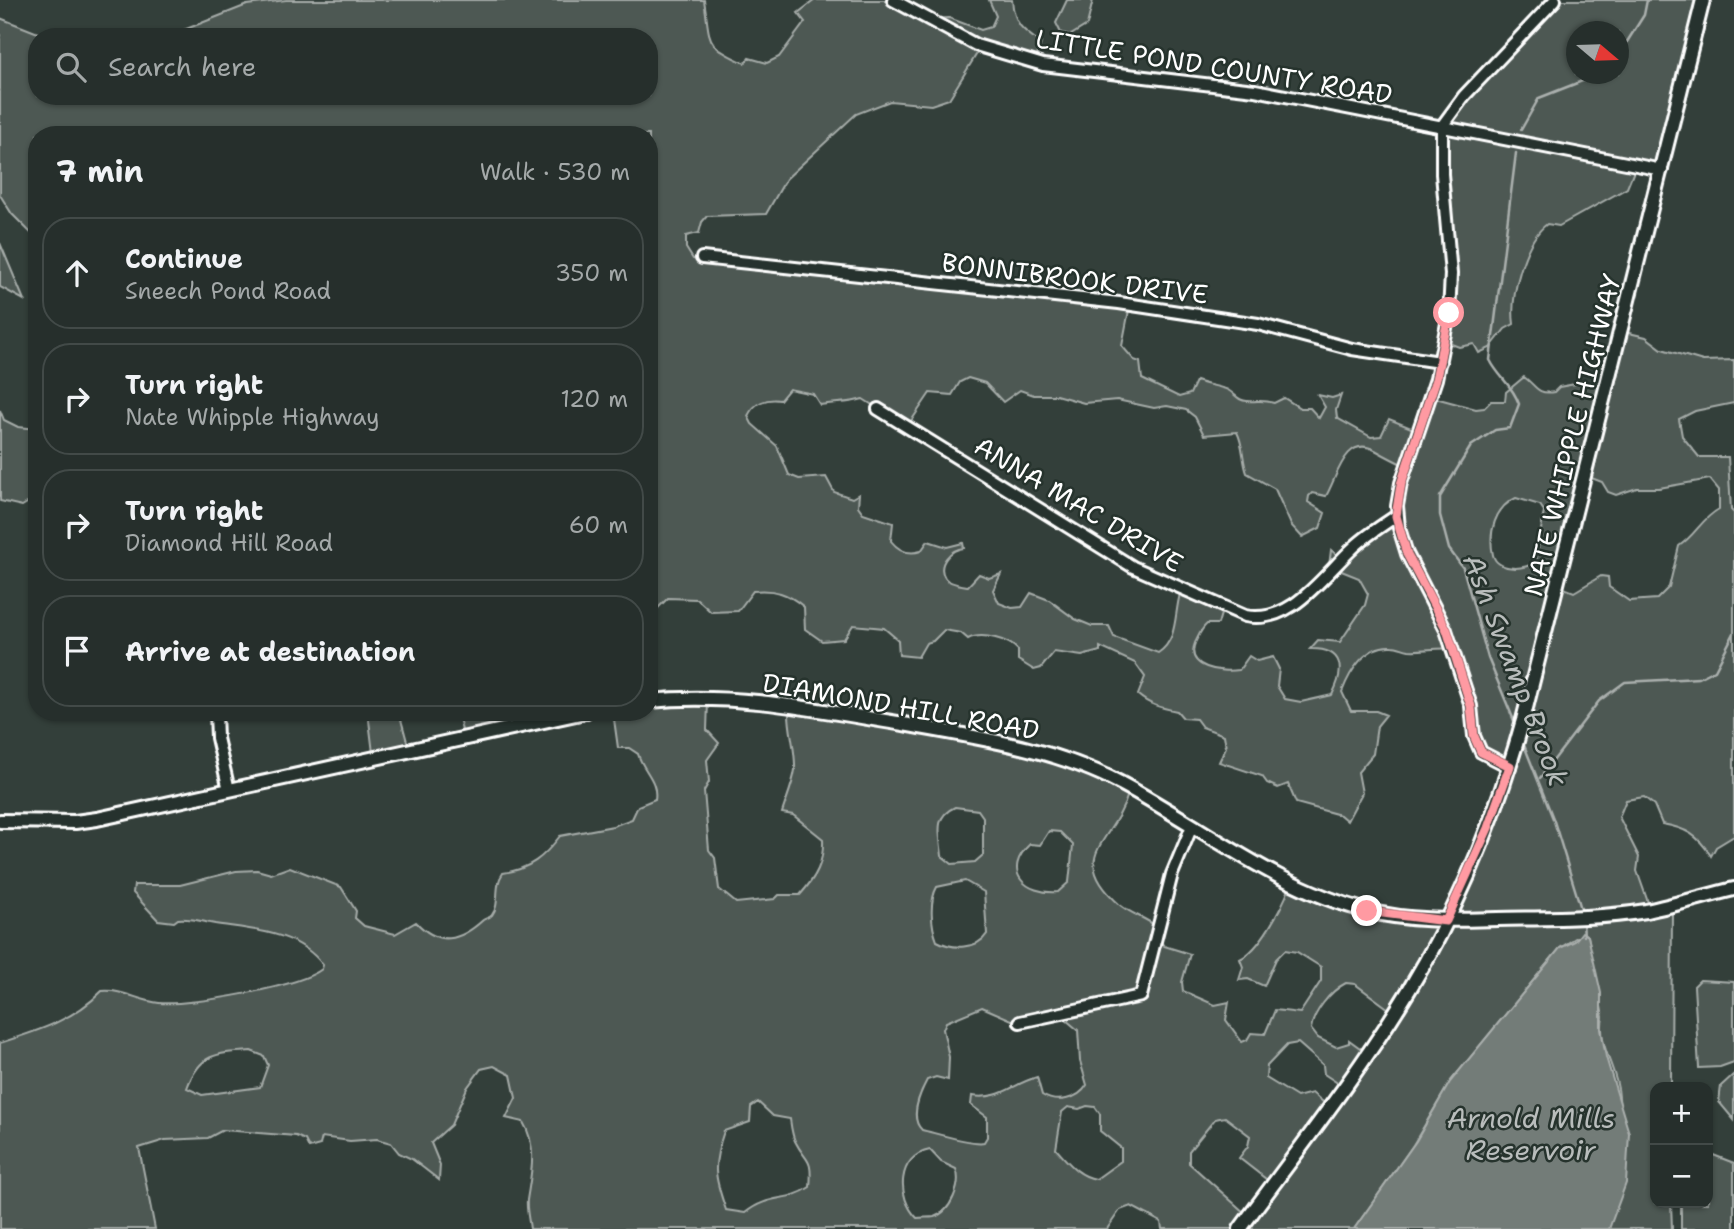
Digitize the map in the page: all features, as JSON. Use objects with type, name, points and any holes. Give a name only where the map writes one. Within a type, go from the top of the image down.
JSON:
[{"type":"main road","name":"NATE WHIPPLE HIGHWAY","points":[[1240,1229],[1363,1060],[1409,990],[1446,921],[1488,828],[1523,720],[1703,0]]},
{"type":"main road","name":"DIAMOND HILL ROAD","points":[[658,701],[710,698],[791,706],[993,741],[1100,773],[1248,862],[1326,897],[1367,911],[1446,921],[1590,916],[1647,910],[1734,889]]},
{"type":"main road","points":[[0,821],[75,822],[97,819],[544,721]]},
{"type":"street","name":"LITTLE POND COUNTY ROAD","points":[[893,0],[976,45],[1034,63],[1085,72],[1255,90],[1662,170]]},
{"type":"street","points":[[1510,766],[1481,752],[1474,736],[1471,706],[1447,630],[1407,554],[1396,516],[1401,484],[1440,362],[1451,292],[1442,174],[1442,126],[1464,96],[1555,0]]},
{"type":"street","name":"BONNIBROOK DRIVE","points":[[702,258],[1119,303],[1258,324],[1352,349],[1440,362]]},
{"type":"street","name":"ANNA MAC DRIVE","points":[[878,409],[1133,567],[1172,587],[1245,616],[1263,618],[1286,610],[1354,546],[1396,516]]},
{"type":"street","points":[[216,721],[217,738],[229,790]]},
{"type":"street","points":[[1020,1022],[1141,996],[1172,874],[1192,827]]},
{"type":"shaded area","points":[[286,0],[704,0],[709,33],[715,46],[745,63],[749,58],[767,63],[779,57],[805,22],[798,13],[815,0],[892,0],[928,19],[949,18],[981,30],[991,27],[996,16],[989,0],[1012,0],[1020,26],[1041,43],[1035,63],[981,47],[949,99],[931,105],[890,101],[856,114],[786,179],[766,214],[707,216],[699,233],[686,236],[686,248],[693,259],[1130,305],[1122,346],[1134,360],[1140,362],[1142,379],[1179,397],[1190,394],[1196,381],[1228,390],[1244,401],[1274,403],[1284,398],[1300,408],[1310,408],[1319,418],[1325,407],[1318,395],[1332,398],[1341,395],[1336,410],[1337,418],[1371,437],[1381,436],[1389,419],[1416,430],[1428,396],[1476,409],[1484,408],[1491,401],[1505,401],[1506,392],[1524,377],[1543,392],[1554,392],[1559,387],[1586,382],[1604,388],[1620,331],[1646,337],[1662,349],[1703,361],[1734,360],[1734,403],[1695,411],[1679,419],[1682,436],[1699,457],[1728,457],[1731,510],[1734,513],[1734,836],[1716,847],[1711,856],[1691,834],[1662,824],[1654,805],[1644,797],[1626,800],[1619,817],[1639,857],[1637,871],[1649,905],[1672,906],[1671,1082],[1650,1082],[1650,1208],[1671,1208],[1672,1229],[1609,1229],[1618,1145],[1619,1097],[1603,1038],[1603,1017],[1588,936],[1577,937],[1560,948],[1450,1082],[1413,1145],[1354,1229],[1162,1229],[1161,1222],[1131,1206],[1120,1210],[1107,1229],[530,1229],[527,1203],[532,1161],[531,1141],[523,1122],[506,1118],[516,1098],[511,1075],[494,1066],[481,1069],[467,1088],[451,1125],[431,1143],[440,1165],[439,1180],[412,1159],[399,1153],[391,1143],[377,1139],[350,1141],[322,1137],[320,1145],[309,1148],[305,1140],[296,1136],[223,1130],[208,1138],[165,1140],[139,1148],[155,1229],[0,1229],[0,1043],[42,1029],[67,1017],[80,1010],[102,991],[117,992],[159,1003],[194,1001],[268,988],[310,976],[322,969],[323,965],[301,945],[274,934],[193,919],[178,919],[174,922],[158,920],[133,893],[134,885],[180,885],[236,871],[257,870],[271,874],[290,867],[341,887],[356,911],[355,918],[364,926],[395,934],[416,922],[441,938],[458,936],[490,917],[495,911],[498,884],[503,873],[536,861],[560,836],[613,826],[632,819],[638,806],[655,799],[654,786],[638,754],[629,748],[618,748],[614,721],[658,721],[658,701],[708,701],[707,730],[719,743],[707,760],[709,782],[704,791],[709,850],[715,858],[719,889],[736,903],[775,899],[779,895],[800,895],[815,876],[820,863],[823,839],[793,815],[782,813],[795,770],[789,709],[926,731],[1076,765],[1129,791],[1122,809],[1098,849],[1096,873],[1104,888],[1120,905],[1157,927],[1156,935],[1164,946],[1190,954],[1182,982],[1183,991],[1215,1005],[1229,1002],[1226,1020],[1242,1042],[1247,1040],[1251,1033],[1265,1034],[1275,1010],[1300,1013],[1321,981],[1321,967],[1297,952],[1285,950],[1276,959],[1264,986],[1248,979],[1239,980],[1243,967],[1240,959],[1262,938],[1290,887],[1444,922],[1508,767],[1481,750],[1453,649],[1409,650],[1394,646],[1383,647],[1367,654],[1354,668],[1342,692],[1351,711],[1376,711],[1386,715],[1377,726],[1373,754],[1358,772],[1362,793],[1347,821],[1340,815],[1296,803],[1288,784],[1278,788],[1267,783],[1262,776],[1219,762],[1226,747],[1224,735],[1202,727],[1196,719],[1183,718],[1177,711],[1156,706],[1142,698],[1138,695],[1145,677],[1135,663],[1100,647],[1100,651],[1082,656],[1054,652],[1041,668],[1034,670],[1018,660],[1018,650],[1008,643],[980,636],[968,639],[961,633],[944,630],[933,641],[926,643],[918,657],[899,655],[898,640],[884,628],[853,625],[844,639],[822,641],[805,629],[804,607],[786,595],[768,591],[753,591],[738,611],[711,612],[697,599],[668,598],[658,608],[658,126],[28,126],[28,230],[12,214],[0,195],[0,18],[28,29],[28,105],[658,105],[658,28],[189,28],[247,5]],"holes":[[[968,378],[985,383],[1003,402],[1020,390],[1034,395],[1056,395],[1084,403],[1117,400],[1154,408],[1167,406],[1186,410],[1195,417],[1204,435],[1237,432],[1247,473],[1275,489],[1291,525],[1302,537],[1320,528],[1325,513],[1308,502],[1309,496],[1312,493],[1326,496],[1343,460],[1356,448],[1375,450],[1404,465],[1392,516],[1338,556],[1331,550],[1329,566],[1359,578],[1368,594],[1365,605],[1340,642],[1318,640],[1310,649],[1330,652],[1339,662],[1339,677],[1332,695],[1301,702],[1285,699],[1277,686],[1279,669],[1273,657],[1257,661],[1249,656],[1239,670],[1232,671],[1206,667],[1200,663],[1193,651],[1195,643],[1207,624],[1218,624],[1223,607],[1183,592],[1180,594],[1172,634],[1158,653],[1114,637],[1109,626],[1092,626],[1075,619],[1049,600],[1031,593],[1022,607],[1012,608],[999,603],[993,590],[1001,574],[989,578],[979,574],[968,586],[949,582],[942,568],[950,554],[964,548],[963,543],[947,547],[928,541],[921,551],[912,553],[901,550],[891,541],[893,523],[863,513],[858,506],[859,494],[852,498],[834,492],[826,477],[799,479],[789,475],[777,446],[752,424],[748,416],[757,405],[765,401],[780,400],[789,389],[813,394],[820,405],[863,399],[907,427],[930,393],[952,395],[960,382]],[[1584,475],[1602,482],[1608,492],[1616,495],[1637,488],[1659,488],[1710,479],[1719,490],[1719,509],[1679,546],[1669,587],[1657,599],[1629,601],[1609,587],[1608,577],[1601,576],[1574,592],[1556,585]],[[1516,498],[1540,505],[1544,511],[1536,561],[1526,567],[1512,568],[1496,560],[1492,538],[1498,514]],[[955,807],[978,810],[983,817],[983,855],[975,862],[952,864],[942,856],[939,827],[943,816]],[[1049,831],[1060,832],[1073,845],[1069,882],[1058,892],[1036,890],[1027,885],[1017,872],[1022,854],[1030,844],[1040,845]],[[965,881],[984,892],[987,934],[983,939],[964,946],[950,946],[937,941],[932,921],[932,906],[937,887]],[[1346,983],[1355,984],[1393,1012],[1367,1053],[1349,1040],[1349,1043],[1336,1047],[1318,1038],[1311,1029],[1315,1016],[1328,997]],[[982,1007],[1014,1021],[1053,1009],[1078,1030],[1080,1061],[1087,1085],[1078,1094],[1060,1100],[1042,1095],[1037,1077],[998,1094],[972,1096],[971,1105],[987,1117],[987,1137],[984,1142],[922,1130],[918,1125],[916,1112],[927,1080],[936,1077],[948,1080],[949,1057],[943,1029],[946,1022]],[[1298,1043],[1323,1065],[1324,1074],[1342,1086],[1327,1105],[1312,1093],[1297,1097],[1266,1078],[1267,1066],[1287,1045]],[[251,1051],[264,1056],[268,1065],[260,1087],[202,1095],[187,1088],[192,1076],[204,1061],[219,1054]],[[758,1102],[773,1116],[790,1119],[794,1139],[808,1161],[811,1177],[810,1187],[802,1192],[770,1200],[745,1213],[726,1210],[719,1188],[716,1162],[724,1131],[750,1122],[751,1107]],[[1068,1107],[1095,1107],[1100,1114],[1100,1131],[1121,1148],[1121,1161],[1096,1179],[1074,1168],[1056,1149],[1062,1112]],[[1225,1117],[1250,1136],[1248,1146],[1239,1158],[1271,1183],[1246,1214],[1189,1163],[1189,1151],[1215,1119]],[[930,1150],[941,1162],[956,1169],[954,1197],[945,1210],[934,1217],[917,1218],[910,1209],[903,1189],[906,1169],[911,1160]]]},
{"type":"shaded area","points":[[1067,0],[1093,0],[1087,25],[1071,35],[1061,33],[1056,23]]},
{"type":"shaded area","points":[[1556,0],[1700,0],[1659,167],[1636,166],[1627,188],[1559,226],[1547,224],[1539,232],[1520,270],[1514,299],[1514,324],[1505,329],[1490,348],[1479,353],[1474,344],[1459,347],[1441,340],[1449,287],[1441,127]]},
{"type":"shaded area","points":[[0,243],[24,300],[0,287]]},
{"type":"shaded area","points":[[0,410],[4,420],[18,427],[28,428],[28,502],[22,506],[0,501]]},
{"type":"shaded area","points":[[369,721],[401,721],[409,749],[373,753]]},
{"type":"shaded area","points":[[460,721],[534,721],[463,736]]},
{"type":"shaded area","points":[[1700,980],[1734,982],[1734,1062],[1720,1067],[1699,1068],[1694,986]]},
{"type":"shaded area","points":[[1734,1074],[1734,1120],[1719,1102],[1721,1086]]},
{"type":"shaded area","points":[[1713,1155],[1734,1163],[1734,1229],[1681,1229],[1681,1208],[1713,1208]]},
{"type":"water","name":"Arnold Mills Reservoir","points":[[1582,932],[1588,936],[1601,993],[1601,1029],[1606,1057],[1629,1133],[1626,1183],[1609,1229],[1354,1229],[1416,1141],[1450,1082],[1560,948],[1575,941]]},
{"type":"waterway","name":"Ash Swamp Brook","points":[[1629,39],[1644,15],[1647,0]]},
{"type":"waterway","name":"Ash Swamp Brook","points":[[1521,130],[1539,98],[1575,84]]},
{"type":"waterway","name":"Ash Swamp Brook","points":[[1516,153],[1490,360],[1513,391],[1519,404],[1510,428],[1495,430],[1471,446],[1440,497],[1440,515],[1449,549],[1463,568],[1488,658],[1517,728]]},
{"type":"waterway","points":[[1540,778],[1599,701],[1625,682],[1699,678],[1715,670],[1734,633]]},
{"type":"waterway","name":"Ash Swamp Brook","points":[[1522,740],[1554,821],[1582,912]]},
{"type":"waterway","name":"Ash Swamp Brook","points":[[1583,922],[1584,936]]},
{"type":"route","points":[[1367,911],[1405,918],[1446,921],[1488,828],[1510,766],[1481,752],[1474,736],[1471,706],[1447,630],[1407,554],[1396,516],[1398,494],[1436,379],[1449,313]]}]
